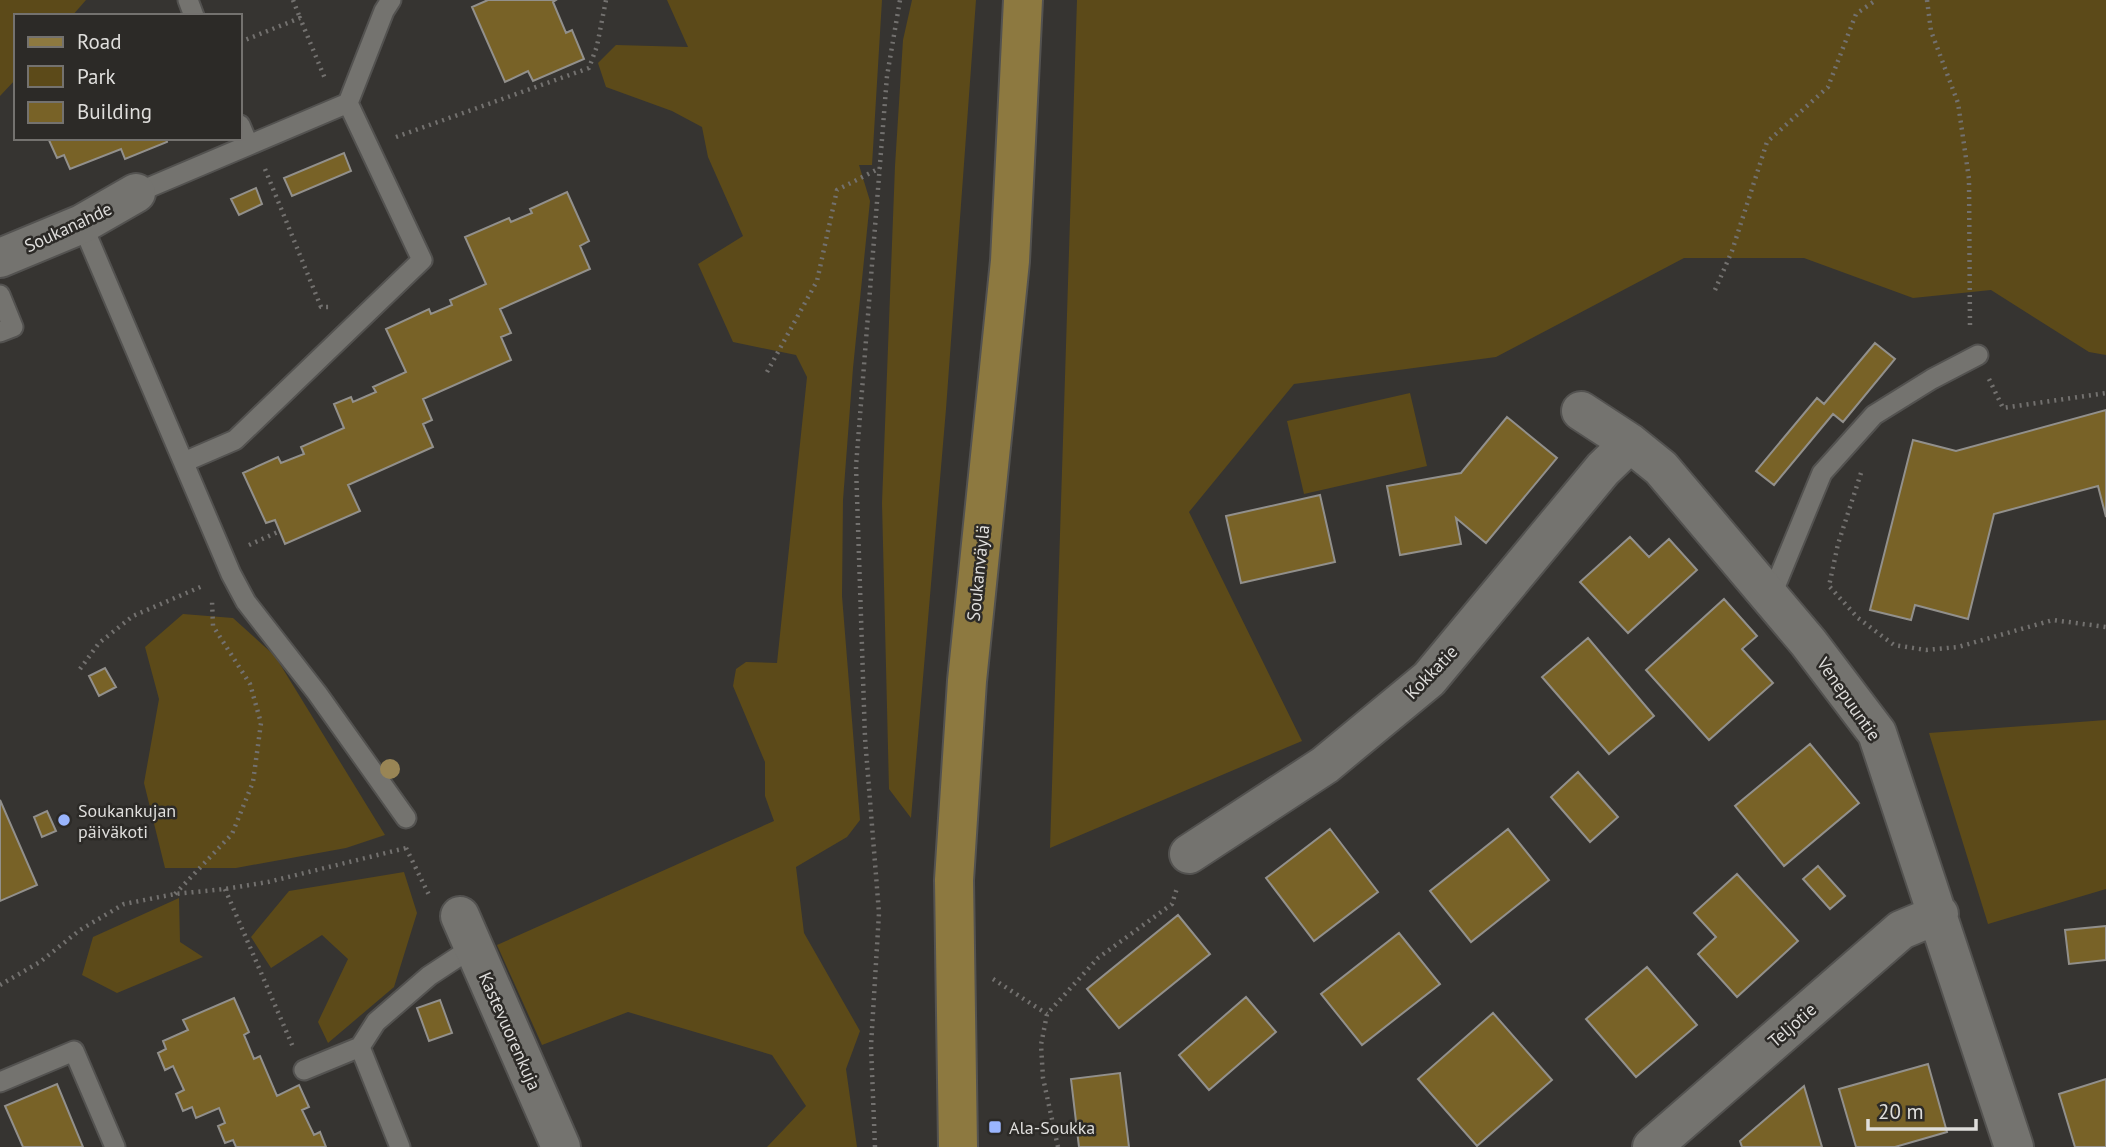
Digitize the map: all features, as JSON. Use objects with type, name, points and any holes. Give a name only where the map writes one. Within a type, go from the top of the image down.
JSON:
[{"type":"main road","name":"Soukanväylä","points":[[958,1147],[954,880],[967,681],[1010,261],[1023,0]]},
{"type":"street","name":"Soukanahde","points":[[0,258],[82,224],[136,193]]},
{"type":"street","name":"Venepuuntie","points":[[1581,411],[1630,443],[1661,468],[1808,642],[1877,733],[2014,1147]]},
{"type":"street","name":"Kokkatie","points":[[1189,854],[1325,765],[1429,680],[1603,470],[1630,443]]},
{"type":"street","name":"Teljotie","points":[[1652,1147],[1901,930],[1939,914]]},
{"type":"street","name":"Kastevuorenkuja","points":[[464,939],[561,1147]]},
{"type":"lane","points":[[136,193],[342,105],[391,0]]},
{"type":"lane","points":[[184,462],[235,440],[422,260],[369,147],[342,105]]},
{"type":"lane","points":[[242,130],[248,144]]},
{"type":"lane","points":[[82,224],[184,462],[225,577],[317,693],[406,818]]},
{"type":"lane","points":[[0,295],[13,327],[0,332]]},
{"type":"lane","points":[[1767,594],[1777,582],[1822,472],[1874,415],[1932,379],[1978,355]]},
{"type":"lane","points":[[304,1070],[360,1047],[376,1022],[429,976],[464,939]]},
{"type":"lane","points":[[360,1047],[400,1147]]},
{"type":"lane","points":[[0,1082],[74,1051],[116,1147]]},
{"type":"path","points":[[293,0],[342,105]]},
{"type":"path","points":[[369,147],[589,68],[597,46],[606,0]]},
{"type":"path","points":[[875,1147],[871,1046],[879,913],[865,738],[856,466],[887,76],[900,0]]},
{"type":"path","points":[[1715,290],[1732,251],[1767,142],[1828,87],[1856,14],[1875,0]]},
{"type":"path","points":[[1927,0],[1931,31],[1958,103],[1969,179],[1969,326],[1978,355],[2003,408],[2106,393]]},
{"type":"path","points":[[242,41],[300,18]]},
{"type":"path","points":[[767,372],[817,281],[836,190],[880,169]]},
{"type":"path","points":[[277,199],[321,307],[371,309]]},
{"type":"path","points":[[1844,449],[1862,470],[1838,544],[1829,586],[1858,618],[1894,645],[1926,650],[1958,647],[2053,620],[2106,627]]},
{"type":"path","points":[[239,550],[280,531]]},
{"type":"path","points":[[80,668],[99,643],[132,616],[225,577]]},
{"type":"path","points":[[175,894],[232,834],[253,782],[261,723],[250,684],[213,626],[212,602],[225,577]]},
{"type":"path","points":[[401,839],[464,939]]},
{"type":"path","points":[[0,985],[40,962],[80,930],[124,904],[175,894],[225,890],[319,871],[406,848]]},
{"type":"path","points":[[1058,1147],[1043,1078],[1041,1045],[1047,1014],[1098,958],[1172,904],[1189,854]]},
{"type":"path","points":[[225,890],[304,1070]]},
{"type":"green space","points":[[0,0],[86,0],[74,14],[14,14],[14,81],[0,96]]},
{"type":"green space","points":[[667,0],[882,0],[872,165],[859,165],[870,201],[843,500],[842,596],[860,820],[847,837],[796,867],[804,933],[860,1031],[846,1069],[857,1147],[767,1147],[806,1106],[772,1055],[628,1012],[542,1045],[497,945],[774,821],[765,796],[765,762],[733,686],[736,669],[746,662],[777,663],[807,377],[796,355],[733,342],[698,264],[743,236],[708,157],[702,127],[672,111],[606,87],[598,63],[616,45],[688,47]]},
{"type":"green space","points":[[912,0],[976,0],[946,409],[911,818],[889,789],[882,503],[895,166],[903,40]]},
{"type":"green space","points":[[1077,0],[2106,0],[2106,355],[2089,352],[1991,290],[1913,298],[1804,258],[1684,258],[1496,357],[1294,384],[1189,512],[1302,741],[1050,848]]},
{"type":"green space","points":[[1410,393],[1427,466],[1304,494],[1287,421]]},
{"type":"green space","points":[[183,614],[233,618],[275,656],[385,835],[346,848],[236,868],[165,868],[144,783],[159,699],[145,647]]},
{"type":"green space","points":[[2106,720],[2106,889],[1988,924],[1929,733]]},
{"type":"green space","points":[[404,872],[417,913],[394,987],[328,1043],[318,1022],[348,959],[322,935],[271,968],[251,937],[289,891]]},
{"type":"green space","points":[[179,898],[180,942],[203,957],[117,993],[82,975],[93,937]]},
{"type":"building","points":[[488,0],[556,0],[553,2],[566,33],[572,30],[584,59],[533,81],[528,71],[505,82],[472,7]]},
{"type":"building","points":[[49,140],[167,142],[125,159],[121,149],[70,169],[64,155],[57,158]]},
{"type":"building","points":[[344,153],[351,171],[292,196],[284,178]]},
{"type":"building","points":[[256,188],[262,204],[239,215],[231,199]]},
{"type":"building","points":[[567,192],[589,241],[580,246],[590,269],[500,309],[511,333],[501,337],[511,360],[423,399],[432,420],[423,424],[433,447],[348,485],[360,511],[285,544],[275,520],[266,523],[243,473],[278,457],[281,463],[304,454],[301,447],[344,428],[334,404],[351,397],[353,402],[376,392],[373,387],[406,372],[386,329],[429,309],[431,314],[452,305],[450,300],[486,284],[465,237],[509,218],[511,222],[532,213],[530,209]]},
{"type":"building","points":[[1875,343],[1895,359],[1843,422],[1833,414],[1774,485],[1756,471],[1817,398],[1824,404]]},
{"type":"building","points":[[2106,410],[2106,517],[2098,486],[1994,514],[1968,619],[1915,605],[1911,620],[1870,610],[1913,440],[1956,451]]},
{"type":"building","points":[[1507,417],[1557,458],[1486,543],[1456,518],[1461,544],[1400,555],[1387,486],[1461,473]]},
{"type":"building","points":[[1320,495],[1335,562],[1241,583],[1226,516]]},
{"type":"building","points":[[1630,537],[1649,557],[1669,539],[1697,570],[1628,633],[1580,582]]},
{"type":"building","points":[[1724,599],[1757,636],[1742,649],[1773,683],[1709,740],[1646,670]]},
{"type":"building","points":[[1588,638],[1654,716],[1609,754],[1542,677]]},
{"type":"building","points":[[105,668],[116,687],[99,696],[89,676]]},
{"type":"building","points":[[1810,744],[1859,803],[1784,866],[1735,806]]},
{"type":"building","points":[[1578,772],[1618,817],[1590,842],[1551,797]]},
{"type":"building","points":[[0,800],[37,885],[0,901]]},
{"type":"building","points":[[47,811],[56,831],[42,837],[34,817]]},
{"type":"building","points":[[1330,829],[1378,892],[1314,941],[1266,878]]},
{"type":"building","points":[[1508,829],[1549,880],[1471,942],[1430,891]]},
{"type":"building","points":[[1818,866],[1845,896],[1830,909],[1803,879]]},
{"type":"building","points":[[1737,874],[1798,941],[1737,997],[1698,954],[1716,937],[1694,913]]},
{"type":"building","points":[[1178,915],[1210,954],[1119,1028],[1087,989]]},
{"type":"building","points":[[2106,926],[2106,960],[2069,964],[2065,930]]},
{"type":"building","points":[[1399,933],[1440,984],[1362,1045],[1321,994]]},
{"type":"building","points":[[1647,967],[1697,1025],[1636,1077],[1586,1019]]},
{"type":"building","points":[[1246,997],[1276,1032],[1209,1090],[1179,1055]]},
{"type":"building","points":[[234,998],[249,1032],[244,1035],[254,1059],[260,1056],[277,1096],[299,1085],[309,1107],[302,1110],[314,1135],[320,1132],[326,1147],[236,1147],[233,1140],[225,1143],[218,1126],[225,1123],[219,1108],[196,1118],[192,1107],[183,1111],[176,1094],[184,1090],[173,1066],[165,1070],[158,1053],[166,1049],[163,1041],[188,1030],[183,1020]]},
{"type":"building","points":[[440,1000],[452,1033],[429,1041],[417,1008]]},
{"type":"building","points":[[1493,1013],[1552,1080],[1477,1146],[1418,1079]]},
{"type":"building","points":[[1928,1064],[1947,1132],[1895,1147],[1856,1147],[1839,1089]]},
{"type":"building","points":[[1120,1073],[1129,1147],[1079,1147],[1071,1079]]},
{"type":"building","points":[[2106,1079],[2106,1147],[2075,1147],[2059,1094]]},
{"type":"building","points":[[57,1084],[83,1147],[23,1147],[5,1106]]},
{"type":"building","points":[[1804,1086],[1822,1147],[1742,1147],[1740,1141]]},
{"type":"place","name":"Soukankujan päiväkoti","points":[[64,820]]},
{"type":"place","name":"Ala-Soukka","points":[[995,1127]]}]
